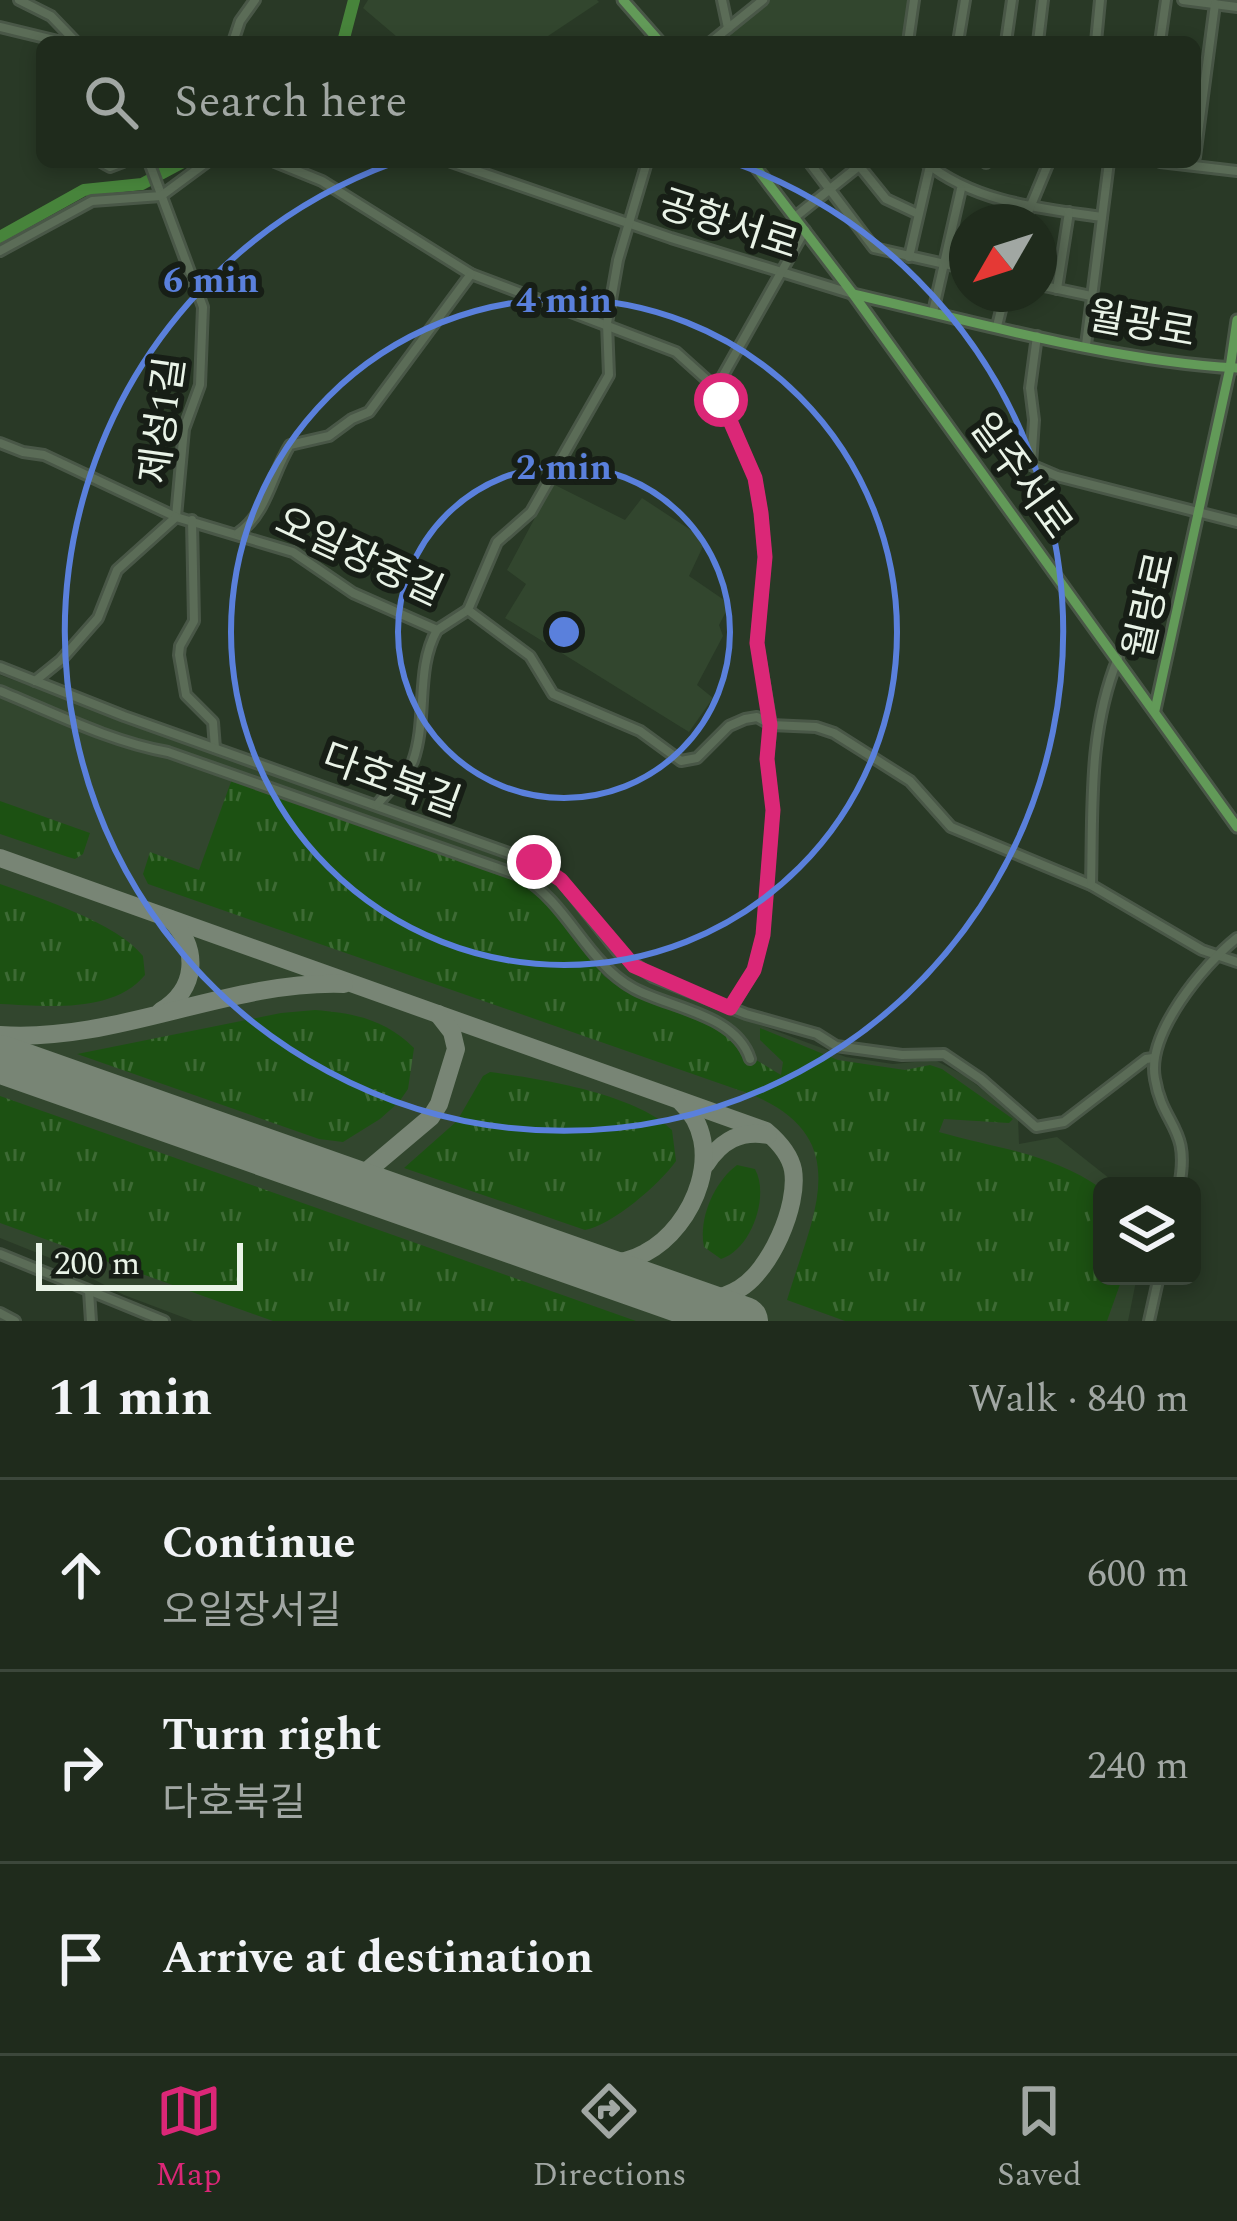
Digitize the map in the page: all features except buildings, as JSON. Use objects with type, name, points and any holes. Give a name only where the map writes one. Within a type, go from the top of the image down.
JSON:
[{"type":"main road","points":[[623,0],[655,36]]},
{"type":"main road","name":"일주서로","points":[[757,168],[853,294],[1237,827]]},
{"type":"main road","name":"월광로","points":[[853,294],[1037,336],[1234,368]]},
{"type":"main road","name":"월랑로","points":[[1155,710],[1234,368],[1237,320]]},
{"type":"street","points":[[19,0],[51,16],[70,36]]},
{"type":"street","points":[[235,36],[255,0]]},
{"type":"street","points":[[722,0],[728,28]]},
{"type":"street","points":[[718,36],[763,0]]},
{"type":"street","points":[[909,36],[914,0]]},
{"type":"street","points":[[959,36],[964,0]]},
{"type":"street","points":[[1007,36],[1012,0]]},
{"type":"street","points":[[1039,36],[1043,0]]},
{"type":"street","points":[[1097,36],[1100,0]]},
{"type":"street","points":[[1161,36],[1166,0]]},
{"type":"street","points":[[1183,0],[1237,7]]},
{"type":"street","points":[[1201,109],[1215,4]]},
{"type":"street","points":[[0,27],[37,36]]},
{"type":"street","points":[[1201,163],[1237,171]]},
{"type":"street","name":"제성1길","points":[[150,168],[203,307],[200,385],[184,429],[176,517]]},
{"type":"street","points":[[0,251],[92,201],[161,196],[199,168]]},
{"type":"street","points":[[290,168],[322,181],[471,274],[676,352],[716,388],[755,478],[761,513],[765,557],[757,643],[770,725],[767,759],[773,810],[763,935],[754,970],[730,1008]]},
{"type":"street","name":"공항서로","points":[[469,168],[853,294]]},
{"type":"street","points":[[468,610],[497,542],[530,512],[609,375],[607,323],[628,222],[645,168]]},
{"type":"street","points":[[813,168],[874,248],[949,265]]},
{"type":"street","points":[[794,217],[853,168]]},
{"type":"street","points":[[863,168],[886,200],[919,214]]},
{"type":"street","points":[[909,257],[926,168]]},
{"type":"street","points":[[933,168],[962,189],[1021,204]]},
{"type":"street","points":[[1030,204],[1046,168]]},
{"type":"street","points":[[1086,345],[1108,168]]},
{"type":"street","points":[[934,313],[962,189]]},
{"type":"street","points":[[1057,210],[1102,217]]},
{"type":"street","points":[[1069,212],[1057,289],[1091,296]]},
{"type":"street","points":[[716,388],[805,230]]},
{"type":"street","points":[[238,532],[250,526],[290,446],[329,436],[370,412],[471,274]]},
{"type":"street","points":[[998,326],[1001,312]]},
{"type":"street","name":"월광로","points":[[1031,465],[1030,388],[1037,336]]},
{"type":"street","name":"오일장중길","points":[[0,442],[44,455],[176,517],[292,551],[353,593],[437,630],[468,610],[530,656],[554,694],[640,731],[681,761],[697,758],[737,722],[757,717],[770,725],[816,727],[833,733],[910,781],[951,827],[1091,884],[1214,957],[1237,962]]},
{"type":"street","name":"월랑로","points":[[1031,465],[1057,476],[1237,522]]},
{"type":"street","points":[[35,681],[98,618],[117,570],[176,517]]},
{"type":"street","points":[[192,520],[194,621],[179,655],[186,695],[213,722],[215,748]]},
{"type":"street","points":[[377,805],[414,759],[425,696],[425,661],[437,630]]},
{"type":"street","points":[[1091,884],[1093,750],[1105,688],[1118,658]]},
{"type":"street","name":"다호북길","points":[[0,667],[534,862],[561,880],[634,966],[730,1008],[805,1030],[844,1048],[944,1054],[1036,1127],[1064,1122],[1149,1058]]},
{"type":"street","points":[[0,691],[132,746],[178,755],[521,876],[553,900],[620,979],[718,1024],[738,1039],[749,1059]]},
{"type":"street","points":[[1181,1177],[1182,1140],[1149,1058],[1214,957],[1237,938]]},
{"type":"street","points":[[0,1254],[164,1321]]},
{"type":"street","points":[[1149,1321],[1157,1285]]},
{"type":"street","points":[[89,1291],[91,1321]]},
{"type":"street","points":[[0,1313],[15,1321]]},
{"type":"shaded area","points":[[368,0],[599,2],[548,36],[396,36],[363,8]]},
{"type":"shaded area","points":[[759,0],[908,0],[904,36],[727,36],[725,27]]},
{"type":"shaded area","points":[[553,484],[625,520],[642,498],[706,540],[689,576],[730,604],[719,625],[723,636],[697,685],[713,698],[689,732],[505,618],[526,584],[507,570]]},
{"type":"shaded area","points":[[0,675],[538,871],[561,890],[621,963],[688,998],[846,1057],[893,1064],[935,1060],[965,1076],[1018,1117],[1019,1144],[1057,1137],[1108,1177],[1093,1177],[1093,1285],[1135,1285],[1128,1321],[193,1321],[0,1238]]},
{"type":"green space","points":[[232,779],[518,882],[545,901],[604,976],[624,991],[719,1029],[740,1050],[781,1075],[783,1062],[760,1040],[760,1028],[838,1060],[905,1070],[930,1065],[942,1069],[1013,1119],[1009,1123],[944,1119],[939,1132],[1024,1153],[1093,1183],[1093,1285],[1120,1285],[1107,1321],[845,1321],[787,1300],[815,1210],[818,1182],[816,1156],[805,1133],[784,1112],[750,1094],[148,884],[143,874],[150,852],[199,870]]},
{"type":"green space","points":[[0,801],[90,833],[83,854],[75,859],[0,834]]},
{"type":"green space","points":[[0,884],[115,933],[143,956],[145,975],[131,988],[97,1002],[0,1004]]},
{"type":"green space","points":[[315,1010],[368,1019],[414,1048],[408,1089],[399,1102],[343,1142],[319,1139],[77,1054],[281,1013]]},
{"type":"green space","points":[[490,1072],[586,1090],[636,1107],[672,1130],[676,1161],[634,1203],[585,1230],[404,1168],[457,1121]]},
{"type":"green space","points":[[0,1096],[636,1321],[273,1321],[0,1223]]},
{"type":"green space","points":[[737,1165],[755,1169],[759,1207],[741,1245],[721,1259],[704,1247],[703,1225],[715,1191]]},
{"type":"waterway","points":[[345,36],[354,0]]},
{"type":"waterway","points":[[0,237],[84,190],[142,184],[172,168]]},
{"type":"taxiway","points":[[0,858],[766,1131],[783,1149],[793,1170],[791,1201],[780,1236],[761,1268],[739,1289],[712,1299],[683,1299]]},
{"type":"taxiway","points":[[161,1011],[182,992],[190,968],[186,943],[170,919]]},
{"type":"taxiway","points":[[0,1035],[87,1030],[258,991],[344,984]]},
{"type":"taxiway","points":[[313,1168],[347,1175],[367,1171],[431,1117],[456,1049],[452,1032],[438,1014]]},
{"type":"taxiway","points":[[562,1258],[625,1261],[663,1241],[678,1224],[691,1205],[703,1162],[695,1120],[681,1102]]},
{"type":"taxiway","points":[[706,1164],[732,1139],[768,1135]]},
{"type":"runway","points":[[0,1059],[744,1321]]},
{"type":"route","points":[[534,862],[561,880],[618,952],[653,977],[730,1008],[754,970],[763,935],[773,810],[767,759],[770,725],[757,643],[765,557],[755,478],[721,400]]}]
